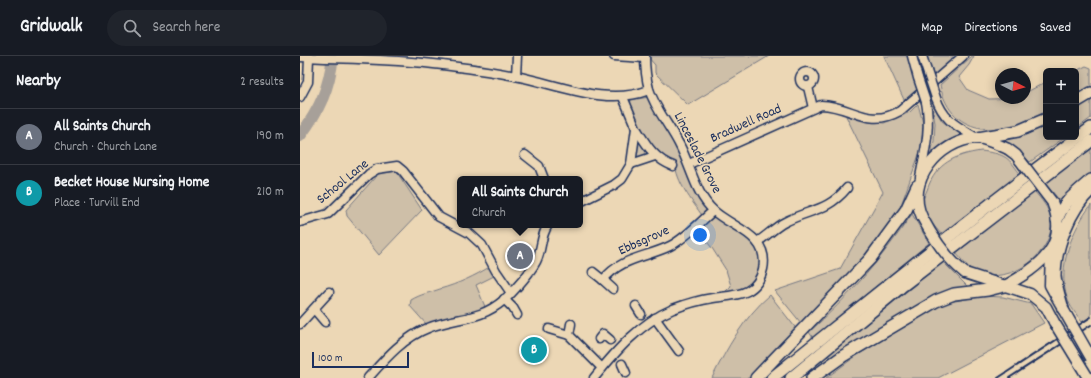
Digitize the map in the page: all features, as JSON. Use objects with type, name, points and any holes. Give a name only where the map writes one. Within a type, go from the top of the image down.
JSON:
[{"type":"highway","points":[[1079,100],[1091,93]]},
{"type":"highway","points":[[977,138],[1018,131],[1043,120]]},
{"type":"highway","points":[[772,378],[907,268],[1020,180],[1091,128]]},
{"type":"highway","points":[[791,378],[907,282],[1091,141]]},
{"type":"highway","points":[[1057,220],[1061,209],[1091,180]]},
{"type":"highway","points":[[756,378],[870,258],[906,210],[919,182]]},
{"type":"highway","points":[[1063,309],[1055,276],[1058,258],[1066,230],[1074,210],[1091,190]]},
{"type":"highway","points":[[812,378],[843,356],[936,301],[954,294],[988,290],[1005,286]]},
{"type":"main road","points":[[1088,377],[1046,308],[1038,299],[1023,291],[965,273],[954,264],[945,253],[922,217],[917,201],[919,182],[935,159],[945,150],[959,143],[977,138],[1008,149],[1016,155],[1052,202],[1057,220],[1057,232],[1051,250],[1050,285],[1091,358]]},
{"type":"main road","points":[[1005,286],[1033,270],[1051,250]]},
{"type":"street","points":[[516,76],[517,56]]},
{"type":"street","points":[[614,56],[645,57]]},
{"type":"street","points":[[912,56],[926,102],[929,118],[929,131],[919,182]]},
{"type":"street","points":[[922,56],[936,98],[946,118],[977,138]]},
{"type":"street","name":"Bradwell Road","points":[[688,164],[813,108],[831,105],[861,116],[876,118],[889,117],[900,111],[963,56]]},
{"type":"street","points":[[300,57],[402,60],[516,76],[599,95],[623,97],[649,90]]},
{"type":"street","name":"Linceslade Grove","points":[[645,57],[649,90],[688,164],[702,196],[713,211],[729,223],[747,232],[757,242]]},
{"type":"street","points":[[300,97],[308,82],[309,58]]},
{"type":"street","points":[[808,87],[813,108]]},
{"type":"street","points":[[623,97],[636,128],[655,156],[672,166]]},
{"type":"street","points":[[583,200],[614,185],[622,179],[631,164],[636,128]]},
{"type":"street","points":[[525,155],[539,166],[543,176]]},
{"type":"street","points":[[631,164],[655,156]]},
{"type":"street","name":"School Lane","points":[[300,222],[328,214],[368,174],[377,169],[397,166],[403,171],[439,217],[457,227]]},
{"type":"street","points":[[644,319],[655,318],[696,301],[734,297],[747,292],[756,283],[763,268],[763,256],[757,242],[785,222],[838,200],[847,188]]},
{"type":"street","name":"Ebbsgrove","points":[[603,280],[610,272],[630,259],[671,245],[713,211]]},
{"type":"street","name":"School Lane","points":[[460,228],[469,233],[482,246],[510,293]]},
{"type":"street","points":[[368,378],[388,356],[423,330],[438,324],[478,316],[504,300],[536,262],[543,234],[546,228]]},
{"type":"street","points":[[592,272],[613,289]]},
{"type":"street","points":[[300,324],[329,292]]},
{"type":"street","points":[[504,300],[513,308],[517,315]]},
{"type":"street","points":[[636,306],[644,319]]},
{"type":"street","points":[[314,309],[326,322]]},
{"type":"street","points":[[655,318],[679,351]]},
{"type":"street","points":[[615,344],[633,335],[644,319]]},
{"type":"street","points":[[569,335],[571,324]]},
{"type":"street","points":[[549,330],[569,335],[602,368]]},
{"type":"street","points":[[599,339],[603,334],[615,344],[618,360],[626,373]]},
{"type":"street","points":[[594,378],[602,368],[618,360]]},
{"type":"shaded area","points":[[647,56],[769,56],[688,105],[655,73],[655,65]]},
{"type":"shaded area","points":[[884,56],[953,56],[953,59],[905,102]]},
{"type":"shaded area","points":[[972,56],[974,56],[959,77],[968,90],[989,99],[995,99],[995,104],[1031,104],[1031,90],[1043,84],[1043,115],[1031,121],[998,129],[982,128],[968,124],[956,116],[946,103],[940,85]]},
{"type":"shaded area","points":[[1086,66],[1091,68],[1091,88],[1079,94],[1079,70]]},
{"type":"shaded area","points":[[649,97],[683,160],[697,193],[708,212],[703,217],[681,184],[675,162],[666,160],[652,148],[630,105],[631,100]]},
{"type":"shaded area","points":[[1091,99],[1091,118],[1079,127],[1079,105]]},
{"type":"shaded area","points":[[918,104],[923,123],[922,146],[899,211],[845,280],[801,323],[775,291],[840,269],[883,192],[846,116],[884,123],[910,112]]},
{"type":"shaded area","points":[[933,105],[942,121],[961,135],[949,140],[931,153],[934,141],[935,123]]},
{"type":"shaded area","points":[[1043,126],[1043,140],[1061,140],[1030,162],[1018,150],[1002,141],[1028,134]]},
{"type":"shaded area","points":[[637,137],[648,154],[634,158]]},
{"type":"shaded area","points":[[1091,149],[1091,175],[1061,202],[1045,183]]},
{"type":"shaded area","points":[[981,151],[1004,156],[1012,163],[1020,174],[942,235],[927,215],[923,206],[923,198],[931,181],[941,167],[955,158]]},
{"type":"shaded area","points":[[396,171],[422,210],[379,255],[347,216],[346,210],[378,174]]},
{"type":"shaded area","points":[[1034,191],[1047,207],[1051,219],[1050,232],[1046,244],[1038,255],[1028,264],[1004,275],[991,276],[979,273],[963,262],[956,253]]},
{"type":"shaded area","points":[[1091,205],[1091,316],[1082,322],[1067,298],[1064,286],[1064,273],[1065,261],[1072,237]]},
{"type":"shaded area","points":[[912,214],[929,243],[813,338],[809,332],[851,291],[889,246]]},
{"type":"shaded area","points":[[714,217],[745,234],[753,242],[758,251],[760,260],[755,278],[749,285],[732,294],[722,295],[731,286],[726,270],[712,248],[697,230]]},
{"type":"shaded area","points":[[943,262],[968,287],[955,290],[832,360],[827,356]]},
{"type":"shaded area","points":[[491,266],[496,275],[476,285],[486,309],[473,315],[450,317],[427,325],[410,306],[411,300],[415,298],[460,282]]},
{"type":"shaded area","points":[[770,295],[798,331],[754,378],[712,378],[730,344],[744,323]]},
{"type":"shaded area","points":[[982,296],[1003,297],[1031,304],[1044,323],[938,378],[826,378],[856,356],[944,303]]},
{"type":"waterway","points":[[300,136],[318,108],[326,89],[333,56]]},
{"type":"railway","points":[[998,378],[1091,317]]},
{"type":"railway","points":[[1009,378],[1091,325]]},
{"type":"place","name":"All Saints Church","points":[[520,256]]},
{"type":"place","name":"Becket House Nursing Home","points":[[534,350]]}]
